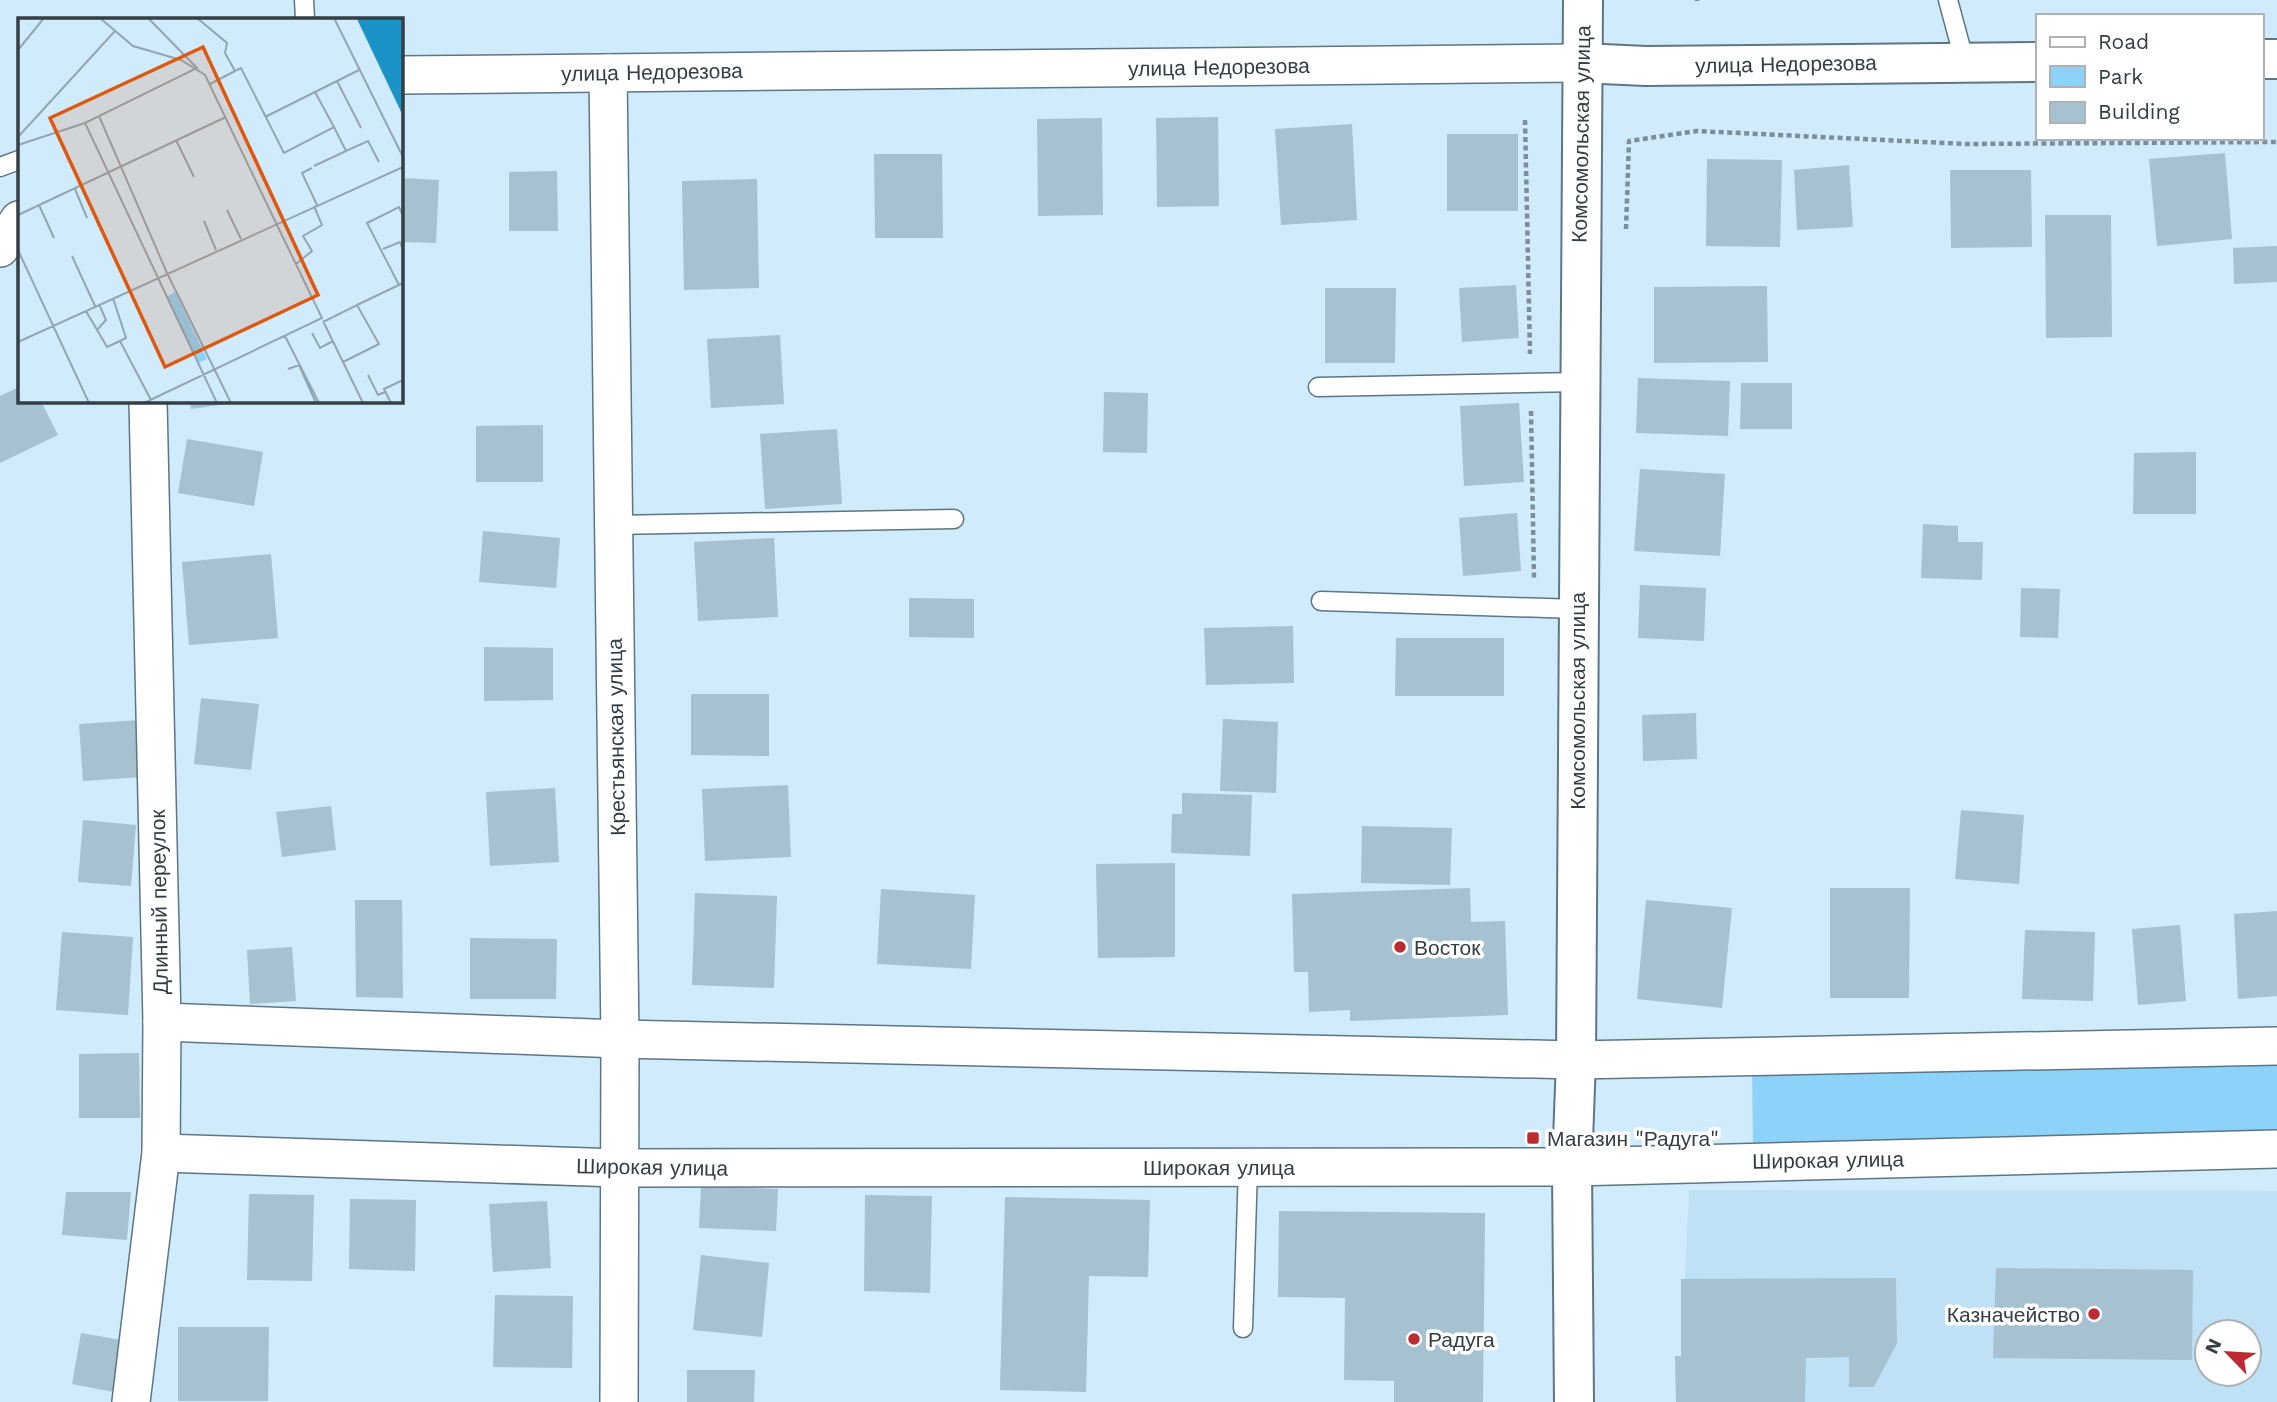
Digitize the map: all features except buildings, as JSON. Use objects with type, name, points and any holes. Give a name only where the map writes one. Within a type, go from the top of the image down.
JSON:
[{"type":"main road","name":"Комсомольская улица","points":[[1574,1402],[1572,1167],[1576,1060],[1583,0]]},
{"type":"main road","name":"улица Недорезова","points":[[1581,63],[1646,66],[2036,62]]},
{"type":"street","name":"улица Недорезова","points":[[402,75],[1581,63]]},
{"type":"street","name":"Крестьянская улица","points":[[608,73],[620,1039],[619,1402]]},
{"type":"street","points":[[0,248],[18,221]]},
{"type":"street","name":"Длинный переулок","points":[[131,1402],[161,1153],[162,1022],[148,402]]},
{"type":"street","points":[[162,1022],[620,1039],[1576,1060],[2277,1046]]},
{"type":"street","name":"Широкая улица","points":[[161,1153],[619,1168],[1572,1167],[2277,1149]]},
{"type":"lane","points":[[304,0],[305,18]]},
{"type":"lane","points":[[1948,0],[1965,63]]},
{"type":"lane","points":[[0,167],[18,160]]},
{"type":"lane","points":[[1318,387],[1579,382]]},
{"type":"lane","points":[[613,525],[954,519]]},
{"type":"lane","points":[[1321,601],[1577,608]]},
{"type":"lane","points":[[1243,1328],[1248,1167]]},
{"type":"path","points":[[1525,120],[1535,608]]},
{"type":"path","points":[[1697,131],[1966,144],[2277,142]]},
{"type":"shaded area","points":[[1689,1190],[2277,1191],[2277,1402],[1679,1402]]},
{"type":"green space","points":[[2277,1061],[2277,1144],[1753,1150],[1752,1067]]},
{"type":"place","name":"Восток","points":[[1400,947]]},
{"type":"place","name":"Магазин \"Радуга\"","points":[[1533,1138]]},
{"type":"place","name":"Казначейство","points":[[2094,1314]]},
{"type":"place","name":"Радуга","points":[[1414,1339]]}]
